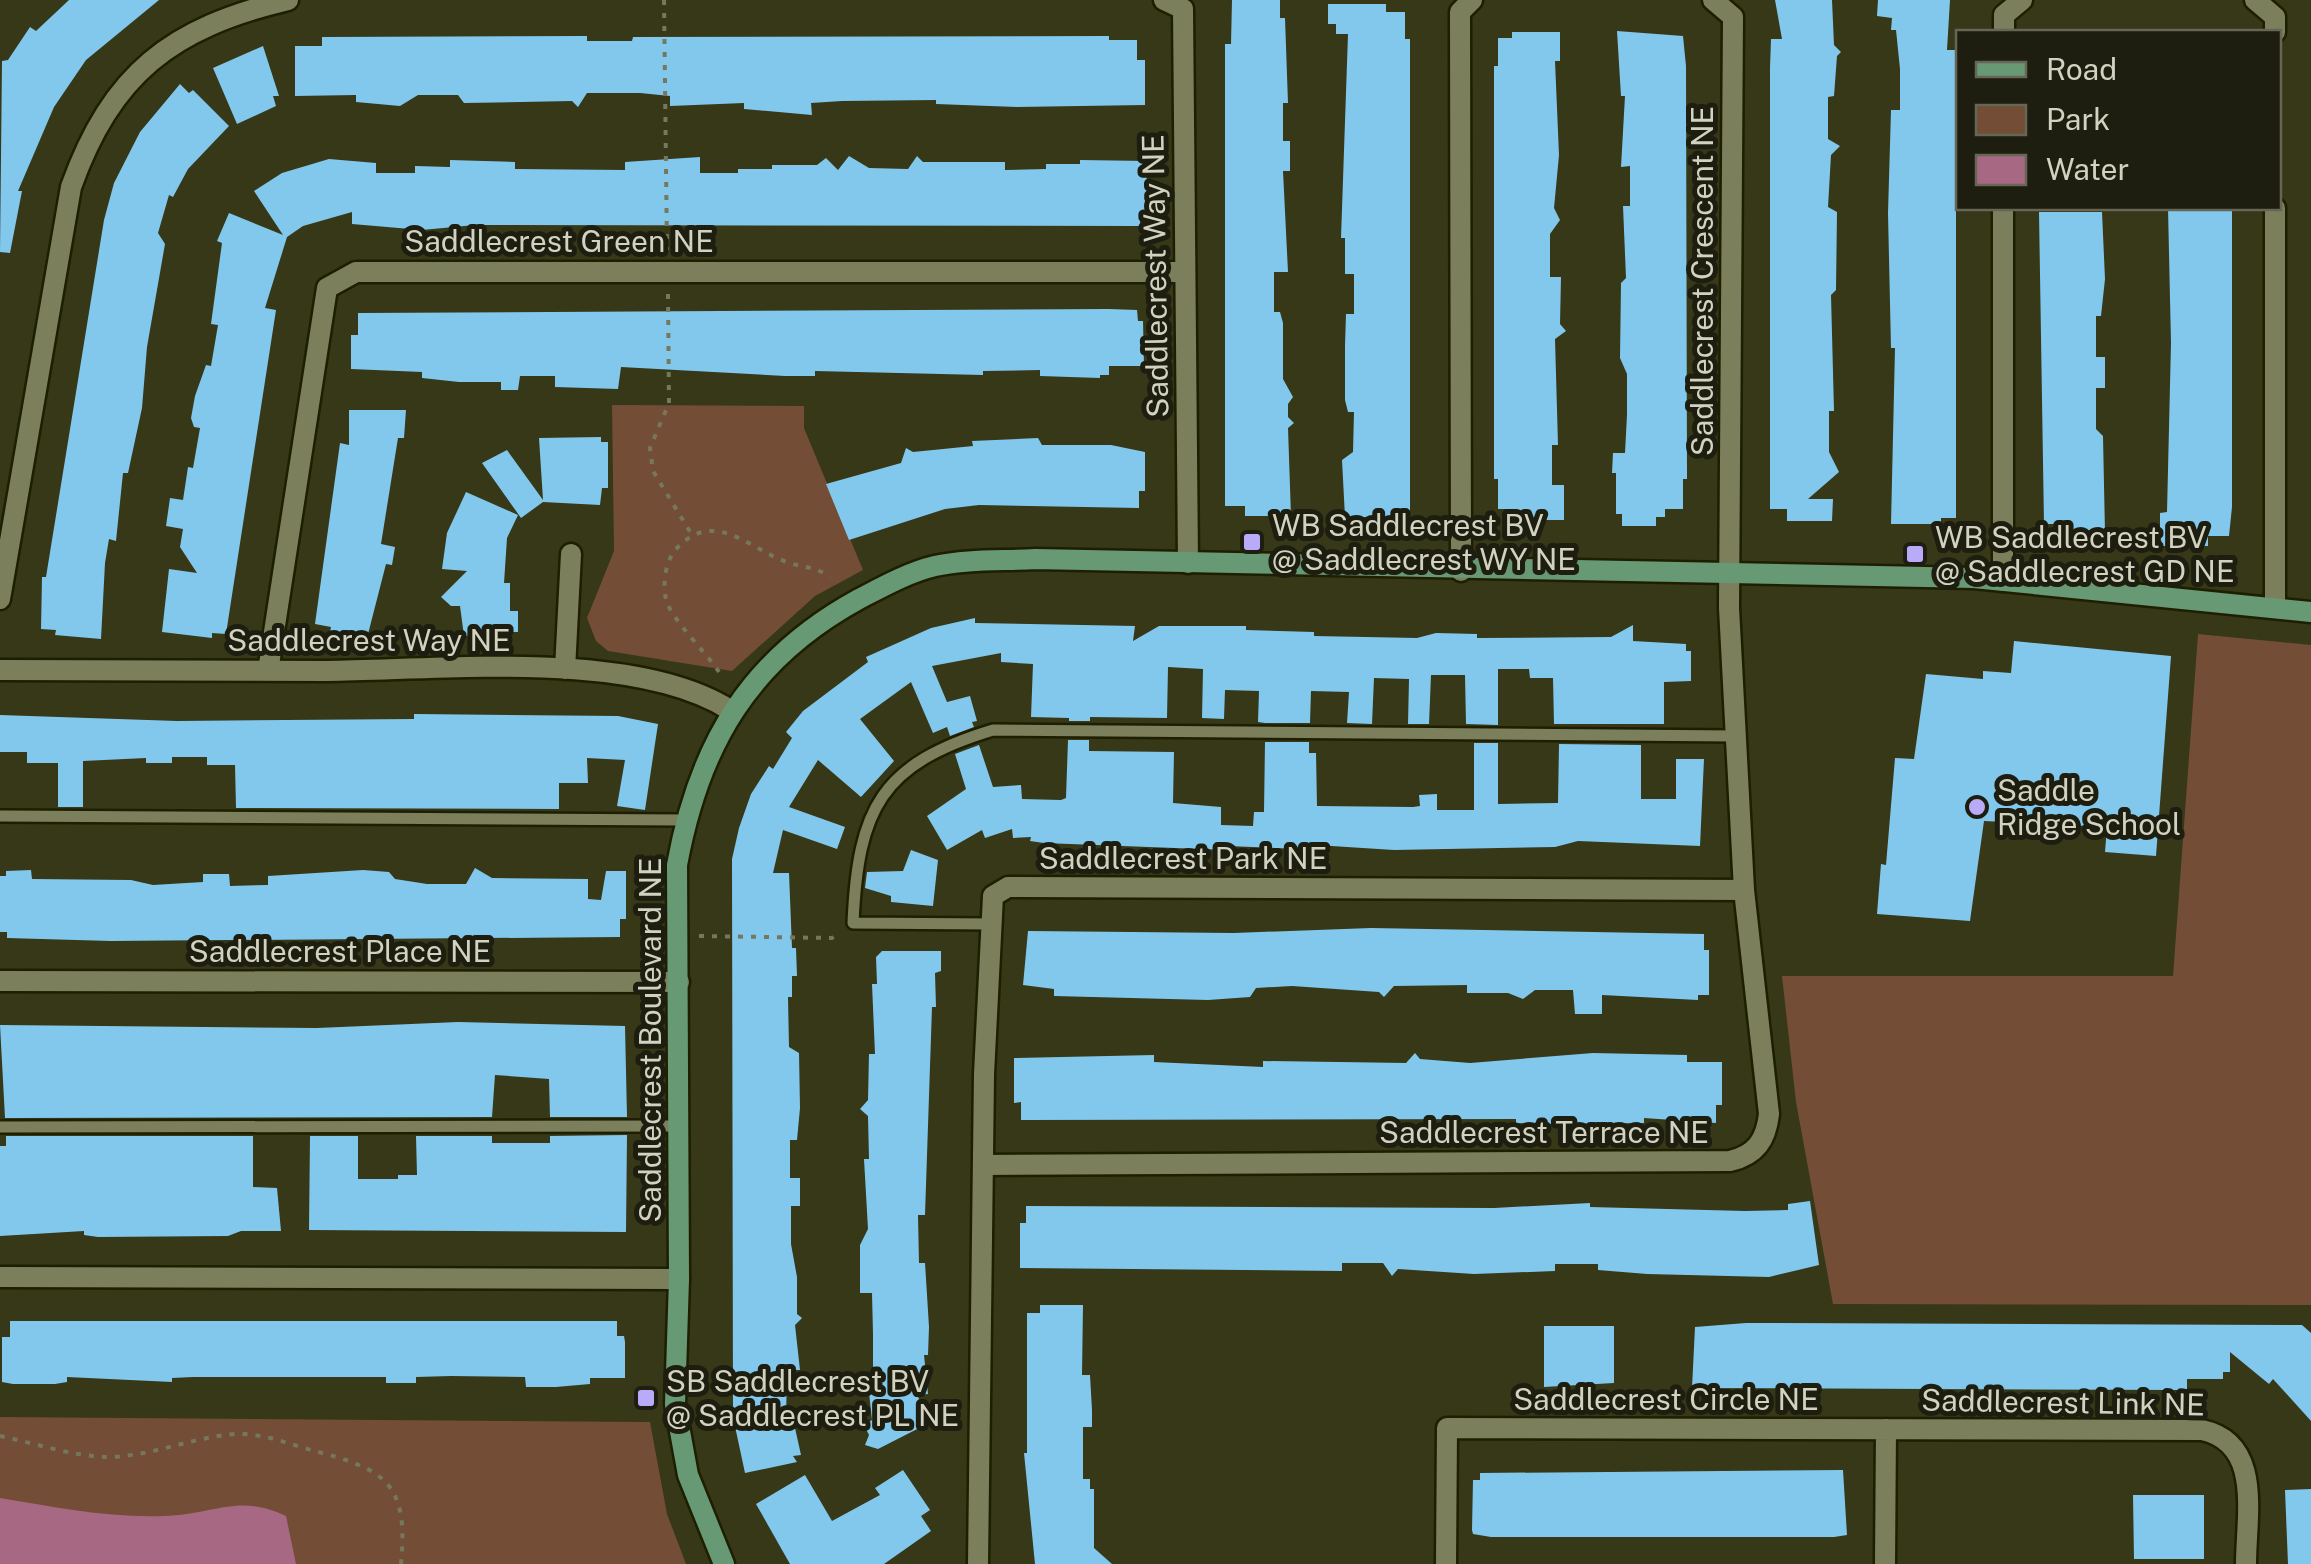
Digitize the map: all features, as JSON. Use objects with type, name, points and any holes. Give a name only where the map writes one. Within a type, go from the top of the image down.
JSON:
[{"type":"street","points":[[0,600],[71,187],[89,137],[117,96],[152,59],[188,34],[232,14],[288,0]]},
{"type":"street","name":"Saddlecrest Way NE","points":[[1164,0],[1182,9],[1188,563]]},
{"type":"street","points":[[1462,571],[1460,12],[1472,0]]},
{"type":"street","name":"Saddlecrest Crescent NE","points":[[1713,0],[1733,17],[1730,571]]},
{"type":"street","points":[[2004,30],[2004,15],[2022,0]]},
{"type":"street","points":[[2255,0],[2275,17],[2275,30]]},
{"type":"street","points":[[2003,210],[2003,581]]},
{"type":"street","points":[[2275,210],[2275,608]]},
{"type":"street","name":"Saddlecrest Green NE","points":[[268,671],[327,288],[356,272],[1184,272]]},
{"type":"street","points":[[565,670],[571,554]]},
{"type":"street","name":"Saddlecrest Boulevard NE","points":[[724,1564],[688,1475],[674,1404],[679,1279],[677,865],[685,820],[730,710],[777,657],[820,621],[881,588],[936,566],[1034,559],[1462,571],[1730,571],[2003,581],[2311,612]]},
{"type":"street","name":"Saddlecrest Terrace NE","points":[[986,1165],[1730,1161],[1746,1157],[1759,1146],[1769,1114],[1744,890],[1730,571]]},
{"type":"street","name":"Saddlecrest Way NE","points":[[0,670],[565,670],[666,681],[706,695],[730,710]]},
{"type":"street","name":"Saddlecrest Park NE","points":[[978,1564],[986,1165],[984,1074],[994,896],[1008,887],[1744,890]]},
{"type":"street","name":"Saddlecrest Place NE","points":[[0,981],[680,982]]},
{"type":"street","points":[[0,1277],[679,1279]]},
{"type":"street","name":"Saddlecrest Circle NE","points":[[1446,1564],[1447,1428],[1886,1430]]},
{"type":"street","points":[[1884,1564],[1886,1430]]},
{"type":"street","name":"Saddlecrest Link NE","points":[[1886,1430],[2218,1433],[2234,1444],[2246,1472],[2246,1564]]},
{"type":"lane","points":[[992,924],[853,923],[856,866],[877,801],[900,773],[942,746],[994,730],[1736,736]]},
{"type":"lane","points":[[0,816],[685,820]]},
{"type":"lane","points":[[0,1127],[678,1126]]},
{"type":"path","points":[[719,672],[693,635],[674,618],[666,599],[665,574],[673,552],[692,534],[716,530],[743,536],[786,562],[815,566],[830,576]]},
{"type":"path","points":[[680,936],[832,938],[853,923]]},
{"type":"path","points":[[0,1436],[104,1457],[158,1452],[238,1434],[272,1437],[364,1463],[386,1481],[399,1504],[404,1534],[402,1564]]},
{"type":"green space","points":[[612,405],[804,406],[804,428],[863,570],[815,596],[732,671],[608,651],[596,641],[587,618],[614,551]]},
{"type":"green space","points":[[2198,634],[2311,645],[2311,1305],[1833,1304],[1796,1102],[1782,976],[2173,976]]},
{"type":"green space","points":[[0,1417],[650,1422],[667,1514],[686,1564],[0,1564]]},
{"type":"water","points":[[0,1498],[143,1516],[240,1506],[269,1509],[286,1516],[296,1564],[0,1564]]},
{"type":"building","points":[[69,0],[159,0],[86,60],[54,107],[18,191],[22,191],[10,253],[0,252],[2,61],[8,60],[30,27],[36,31]]},
{"type":"building","points":[[1232,0],[1280,0],[1280,18],[1285,18],[1288,103],[1283,103],[1283,141],[1290,141],[1290,171],[1283,171],[1288,272],[1274,272],[1274,312],[1280,312],[1283,323],[1283,379],[1293,397],[1288,404],[1288,417],[1294,423],[1288,428],[1291,516],[1245,516],[1245,506],[1225,506],[1225,44],[1231,44]]},
{"type":"building","points":[[1775,0],[1832,0],[1834,45],[1841,52],[1837,56],[1834,96],[1828,97],[1828,139],[1840,146],[1831,155],[1828,207],[1837,212],[1836,290],[1831,295],[1834,411],[1829,411],[1829,452],[1839,472],[1808,499],[1833,499],[1832,521],[1787,521],[1787,509],[1770,509],[1770,68],[1771,39],[1782,39]]},
{"type":"building","points":[[1878,0],[1950,0],[1947,50],[1956,50],[1956,518],[1941,518],[1941,524],[1891,524],[1895,348],[1891,348],[1888,213],[1891,110],[1900,110],[1900,69],[1896,30],[1891,30],[1892,18],[1877,16]]},
{"type":"building","points":[[1328,4],[1386,4],[1386,12],[1405,12],[1405,39],[1410,39],[1410,512],[1397,512],[1397,517],[1345,517],[1342,460],[1353,452],[1354,412],[1348,412],[1345,400],[1345,346],[1346,314],[1354,314],[1354,274],[1345,274],[1345,238],[1341,238],[1348,34],[1336,34],[1336,24],[1328,24]]},
{"type":"building","points":[[1617,31],[1683,36],[1686,66],[1687,479],[1683,479],[1683,509],[1665,509],[1665,517],[1656,517],[1656,526],[1622,526],[1622,514],[1616,514],[1616,473],[1612,473],[1613,453],[1625,453],[1627,374],[1620,358],[1621,283],[1626,278],[1623,206],[1630,206],[1630,166],[1621,167],[1625,96],[1621,96]]},
{"type":"building","points":[[1512,32],[1560,32],[1560,61],[1555,61],[1559,155],[1554,208],[1560,220],[1550,234],[1550,277],[1561,277],[1560,324],[1566,331],[1555,339],[1558,445],[1552,445],[1552,485],[1564,485],[1564,520],[1518,520],[1518,509],[1498,509],[1498,479],[1494,479],[1494,66],[1498,66],[1498,38],[1512,38]]},
{"type":"building","points":[[587,36],[587,41],[632,41],[633,37],[1109,36],[1109,40],[1137,40],[1137,60],[1145,60],[1145,105],[1017,107],[936,104],[936,100],[842,101],[811,103],[812,115],[744,109],[744,103],[670,106],[670,96],[640,93],[587,93],[578,107],[572,101],[464,103],[458,95],[418,95],[400,106],[356,102],[356,95],[295,96],[295,46],[322,46],[322,37]]},
{"type":"building","points":[[263,46],[279,96],[273,96],[276,106],[237,124],[213,68]]},
{"type":"building","points":[[180,84],[189,93],[193,90],[229,126],[188,169],[173,197],[169,195],[158,233],[165,244],[147,347],[142,408],[128,473],[123,473],[116,541],[109,539],[101,639],[55,635],[56,630],[41,629],[42,577],[46,577],[104,220],[114,183],[140,132]]},
{"type":"building","points":[[849,156],[869,168],[908,169],[917,156],[923,162],[1005,162],[1005,170],[1046,169],[1046,164],[1080,164],[1080,160],[1147,161],[1146,212],[1140,212],[1140,226],[475,225],[422,230],[352,224],[352,212],[303,226],[287,237],[265,308],[276,310],[226,634],[212,633],[212,638],[162,632],[169,569],[197,573],[180,547],[183,529],[166,526],[170,498],[183,500],[188,467],[193,468],[200,428],[194,427],[191,418],[206,365],[211,366],[218,325],[211,324],[222,243],[217,241],[229,213],[283,235],[254,191],[282,173],[329,159],[376,163],[376,173],[415,173],[415,166],[450,167],[450,160],[515,162],[515,169],[625,170],[625,162],[700,157],[700,173],[738,173],[738,169],[772,169],[772,165],[817,165],[826,158],[838,170]]},
{"type":"building","points":[[2168,210],[2232,210],[2232,507],[2229,536],[2208,536],[2208,546],[2162,546],[2160,513],[2167,512],[2171,343]]},
{"type":"building","points":[[2039,212],[2102,212],[2105,279],[2101,316],[2096,316],[2096,357],[2105,357],[2105,388],[2096,388],[2096,429],[2103,436],[2105,533],[2060,533],[2060,524],[2044,524]]},
{"type":"building","points":[[1137,310],[1138,321],[1143,321],[1144,366],[1109,366],[1109,375],[1100,378],[1040,376],[1040,370],[983,371],[983,375],[815,371],[815,376],[785,376],[621,367],[618,389],[555,387],[555,376],[520,376],[518,390],[501,390],[501,382],[459,382],[422,378],[422,372],[351,369],[351,335],[358,335],[358,313]]},
{"type":"building","points":[[349,410],[406,410],[404,438],[398,438],[381,544],[395,547],[392,565],[386,564],[367,638],[330,632],[331,627],[315,624],[340,443],[349,445]]},
{"type":"building","points":[[601,437],[601,442],[608,442],[608,488],[602,488],[600,505],[543,502],[521,518],[482,463],[507,450],[543,500],[539,438]]},
{"type":"building","points":[[1038,438],[1042,445],[1111,445],[1145,452],[1145,491],[1139,491],[1139,508],[979,505],[945,509],[849,540],[826,484],[901,463],[906,448],[913,452],[973,446],[972,441]]},
{"type":"building","points":[[466,492],[518,515],[507,538],[504,583],[510,583],[510,611],[518,611],[518,632],[508,632],[508,636],[464,636],[460,606],[451,606],[441,597],[467,571],[442,569],[447,533]]},
{"type":"building","points":[[975,618],[975,623],[1135,626],[1133,641],[1159,626],[1246,626],[1246,630],[1314,632],[1314,636],[1417,638],[1436,633],[1477,634],[1477,638],[1611,637],[1633,625],[1633,641],[1686,644],[1686,651],[1691,651],[1691,681],[1664,682],[1664,724],[1554,724],[1553,678],[1530,678],[1529,669],[1498,669],[1498,725],[1466,724],[1465,675],[1431,675],[1429,724],[1408,724],[1409,679],[1374,678],[1372,724],[1347,723],[1349,692],[1311,691],[1310,723],[1265,723],[1258,722],[1259,691],[1225,690],[1224,719],[1202,718],[1203,669],[1168,667],[1167,718],[1090,717],[1090,721],[1069,721],[1031,717],[1033,664],[1001,662],[1001,653],[932,666],[947,702],[970,696],[977,721],[972,722],[974,727],[950,736],[947,727],[933,733],[911,682],[860,719],[894,761],[861,797],[818,760],[789,807],[845,827],[837,849],[783,830],[773,873],[789,873],[792,948],[796,948],[797,976],[792,976],[792,997],[788,997],[789,1047],[799,1053],[800,1108],[797,1140],[790,1140],[790,1178],[800,1178],[800,1206],[791,1206],[791,1244],[797,1277],[797,1314],[802,1318],[795,1325],[800,1370],[787,1370],[786,1420],[793,1419],[801,1455],[793,1456],[797,1462],[745,1473],[733,1417],[732,859],[739,828],[751,794],[769,766],[773,769],[792,738],[786,732],[803,711],[868,662],[866,657],[931,628]]},
{"type":"building","points":[[2014,641],[2171,656],[2156,856],[2105,852],[2107,827],[1984,821],[1970,921],[1877,914],[1881,864],[1886,865],[1895,758],[1914,759],[1926,674],[1983,679],[1983,671],[2011,673]]},
{"type":"building","points":[[414,714],[618,716],[658,724],[645,810],[617,806],[625,760],[587,758],[588,783],[559,783],[559,809],[236,808],[235,765],[207,765],[207,757],[172,757],[172,763],[146,763],[146,758],[83,761],[83,807],[58,807],[58,763],[27,763],[27,752],[0,752],[0,715],[177,721],[414,719]]},
{"type":"building","points":[[1068,740],[1089,740],[1089,751],[1174,752],[1173,803],[1221,807],[1221,825],[1253,826],[1254,812],[1264,812],[1265,742],[1309,742],[1309,753],[1316,753],[1317,806],[1413,807],[1420,806],[1419,795],[1437,794],[1437,810],[1474,810],[1474,743],[1498,743],[1498,804],[1558,803],[1559,744],[1641,745],[1641,799],[1676,799],[1676,759],[1704,759],[1700,846],[1578,841],[1555,847],[1394,850],[1316,845],[1300,849],[1227,846],[1227,850],[1044,843],[1030,841],[1031,837],[1013,838],[1012,829],[985,838],[982,830],[947,850],[927,816],[966,789],[955,754],[979,745],[993,787],[1021,785],[1022,799],[1061,800],[1066,798]]},
{"type":"building","points":[[911,850],[938,860],[933,906],[891,902],[891,896],[865,888],[867,872],[903,871]]},
{"type":"building","points":[[475,868],[492,878],[588,879],[588,899],[601,900],[606,871],[626,871],[626,919],[620,919],[620,937],[111,941],[7,938],[7,932],[0,932],[0,876],[6,876],[6,871],[31,870],[32,879],[131,880],[153,885],[203,882],[203,874],[229,874],[230,886],[268,885],[268,876],[363,870],[389,872],[395,879],[427,884],[466,884]]},
{"type":"building","points":[[1371,928],[1704,934],[1704,950],[1709,950],[1709,995],[1698,995],[1698,1000],[1602,995],[1602,1014],[1575,1014],[1573,990],[1535,990],[1523,999],[1508,993],[1467,993],[1467,985],[1394,986],[1384,997],[1379,992],[1292,986],[1256,988],[1250,997],[1208,1000],[1054,996],[1054,989],[1023,985],[1028,931],[1234,933]]},
{"type":"building","points":[[882,951],[941,951],[941,971],[935,973],[936,1007],[932,1007],[925,1215],[918,1215],[919,1263],[925,1263],[929,1327],[928,1355],[924,1355],[928,1394],[917,1395],[931,1422],[878,1449],[865,1445],[869,1435],[864,1425],[872,1420],[868,1383],[873,1383],[873,1334],[872,1293],[860,1293],[860,1245],[868,1229],[864,1159],[869,1159],[868,1116],[860,1109],[868,1100],[869,1054],[875,1054],[872,984],[877,984],[876,957]]},
{"type":"building","points":[[458,1022],[625,1026],[627,1117],[550,1117],[549,1079],[495,1075],[492,1117],[5,1118],[0,1025],[317,1028]]},
{"type":"building","points":[[1415,1053],[1420,1059],[1470,1063],[1593,1053],[1687,1055],[1687,1062],[1722,1062],[1722,1105],[1716,1105],[1716,1123],[1644,1118],[1644,1123],[1546,1124],[1516,1123],[1516,1119],[1021,1120],[1021,1102],[1014,1103],[1014,1058],[1154,1055],[1154,1062],[1263,1067],[1263,1061],[1406,1063]]},
{"type":"building","points":[[627,1135],[626,1232],[309,1230],[310,1136],[358,1136],[358,1179],[398,1179],[398,1175],[417,1175],[416,1136],[492,1136],[492,1143],[550,1143],[550,1136]]},
{"type":"building","points":[[6,1136],[253,1136],[253,1187],[277,1188],[281,1231],[241,1231],[228,1236],[98,1237],[84,1235],[84,1231],[0,1236],[0,1146],[6,1146]]},
{"type":"building","points":[[1810,1201],[1819,1265],[1769,1277],[1647,1274],[1598,1270],[1598,1264],[1555,1264],[1555,1271],[1474,1274],[1398,1269],[1392,1276],[1383,1263],[1342,1263],[1342,1271],[1020,1268],[1020,1223],[1026,1223],[1026,1206],[1494,1208],[1590,1203],[1590,1207],[1745,1211],[1788,1210],[1788,1204]]},
{"type":"building","points":[[1040,1305],[1083,1305],[1082,1375],[1090,1375],[1092,1427],[1083,1427],[1083,1479],[1090,1479],[1090,1489],[1094,1489],[1094,1548],[1112,1564],[1035,1564],[1024,1453],[1027,1313],[1040,1313]]},
{"type":"building","points":[[10,1321],[617,1321],[617,1336],[624,1336],[625,1342],[625,1378],[590,1378],[590,1384],[556,1387],[526,1387],[525,1377],[451,1376],[416,1377],[416,1383],[386,1383],[386,1377],[193,1377],[172,1378],[172,1382],[67,1377],[67,1382],[55,1384],[13,1384],[2,1382],[2,1337],[10,1337]]},
{"type":"building","points":[[1746,1323],[2302,1325],[2311,1333],[2311,1421],[2273,1379],[2269,1384],[2230,1352],[2230,1372],[2223,1372],[2223,1379],[2187,1379],[2187,1389],[2180,1390],[1692,1388],[1695,1327]]},
{"type":"building","points":[[1544,1326],[1614,1326],[1614,1383],[1544,1387]]},
{"type":"building","points":[[903,1470],[930,1510],[921,1516],[931,1531],[884,1564],[790,1564],[756,1504],[805,1475],[832,1521],[880,1495],[875,1488]]},
{"type":"building","points":[[1843,1470],[1847,1535],[1491,1537],[1473,1534],[1472,1530],[1473,1480],[1480,1480],[1480,1473]]},
{"type":"building","points":[[2311,1489],[2311,1564],[2288,1564],[2285,1490]]},
{"type":"building","points":[[2133,1495],[2204,1495],[2204,1559],[2134,1559]]},
{"type":"place","name":"WB Saddlecrest BV @ Saddlecrest WY NE","points":[[1252,542]]},
{"type":"place","name":"WB Saddlecrest BV @ Saddlecrest GD NE","points":[[1915,554]]},
{"type":"place","name":"Saddle Ridge School","points":[[1977,807]]},
{"type":"place","name":"SB Saddlecrest BV @ Saddlecrest PL NE","points":[[646,1398]]}]
